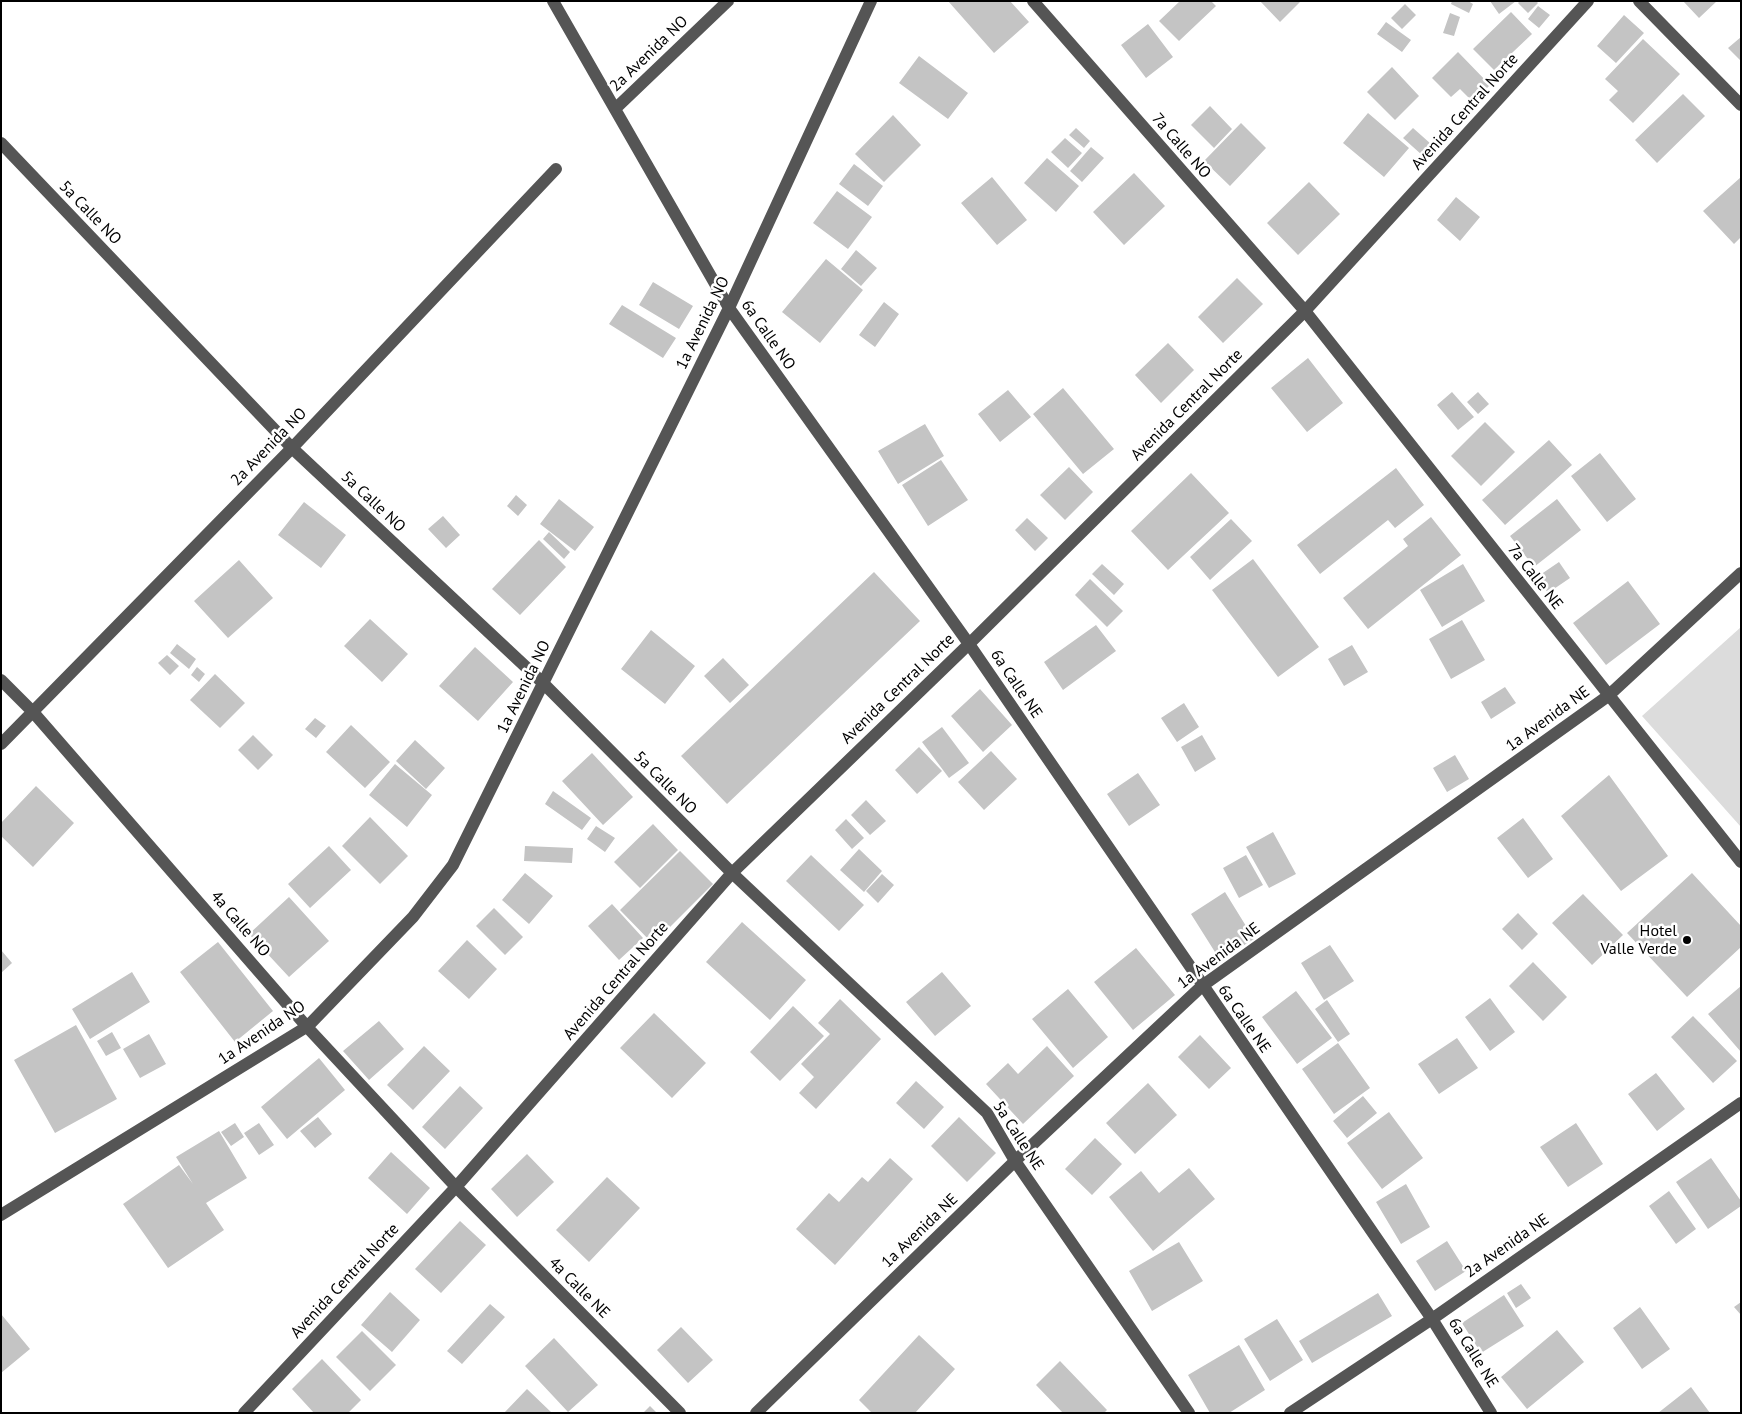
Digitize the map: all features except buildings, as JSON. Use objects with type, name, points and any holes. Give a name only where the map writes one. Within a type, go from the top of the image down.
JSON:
[{"type":"street","name":"6a Calle NO","points":[[553,1],[729,308],[968,644]]},
{"type":"street","name":"2a Avenida NO","points":[[615,109],[728,1]]},
{"type":"street","name":"1a Avenida NO","points":[[1,1215],[308,1026],[413,917],[453,865],[729,308],[871,1]]},
{"type":"street","name":"7a Calle NO","points":[[1033,1],[1305,311]]},
{"type":"street","name":"Avenida Central Norte","points":[[244,1413],[456,1187],[732,873],[968,644],[1305,311],[1588,1]]},
{"type":"street","points":[[1640,1],[1741,105]]},
{"type":"street","name":"5a Calle NO","points":[[1,143],[292,448],[543,684],[732,873]]},
{"type":"street","name":"2a Avenida NO","points":[[1,744],[292,448],[556,169]]},
{"type":"street","name":"7a Calle NE","points":[[1305,311],[1741,862]]},
{"type":"street","name":"1a Avenida NE","points":[[756,1413],[1015,1161],[1202,986],[1608,696],[1741,573]]},
{"type":"street","name":"6a Calle NE","points":[[968,644],[1432,1319],[1491,1413]]},
{"type":"street","name":"4a Calle NO","points":[[1,680],[33,712],[308,1026],[456,1187]]},
{"type":"street","name":"5a Calle NE","points":[[732,873],[987,1113],[1015,1161],[1189,1413]]},
{"type":"street","name":"2a Avenida NE","points":[[1290,1413],[1432,1319],[1741,1103]]},
{"type":"street","name":"4a Calle NE","points":[[456,1187],[680,1413]]},
{"type":"shaded area","points":[[1741,627],[1741,827],[1642,716]]},
{"type":"place","name":"Hotel Valle Verde","points":[[1687,940]]}]
